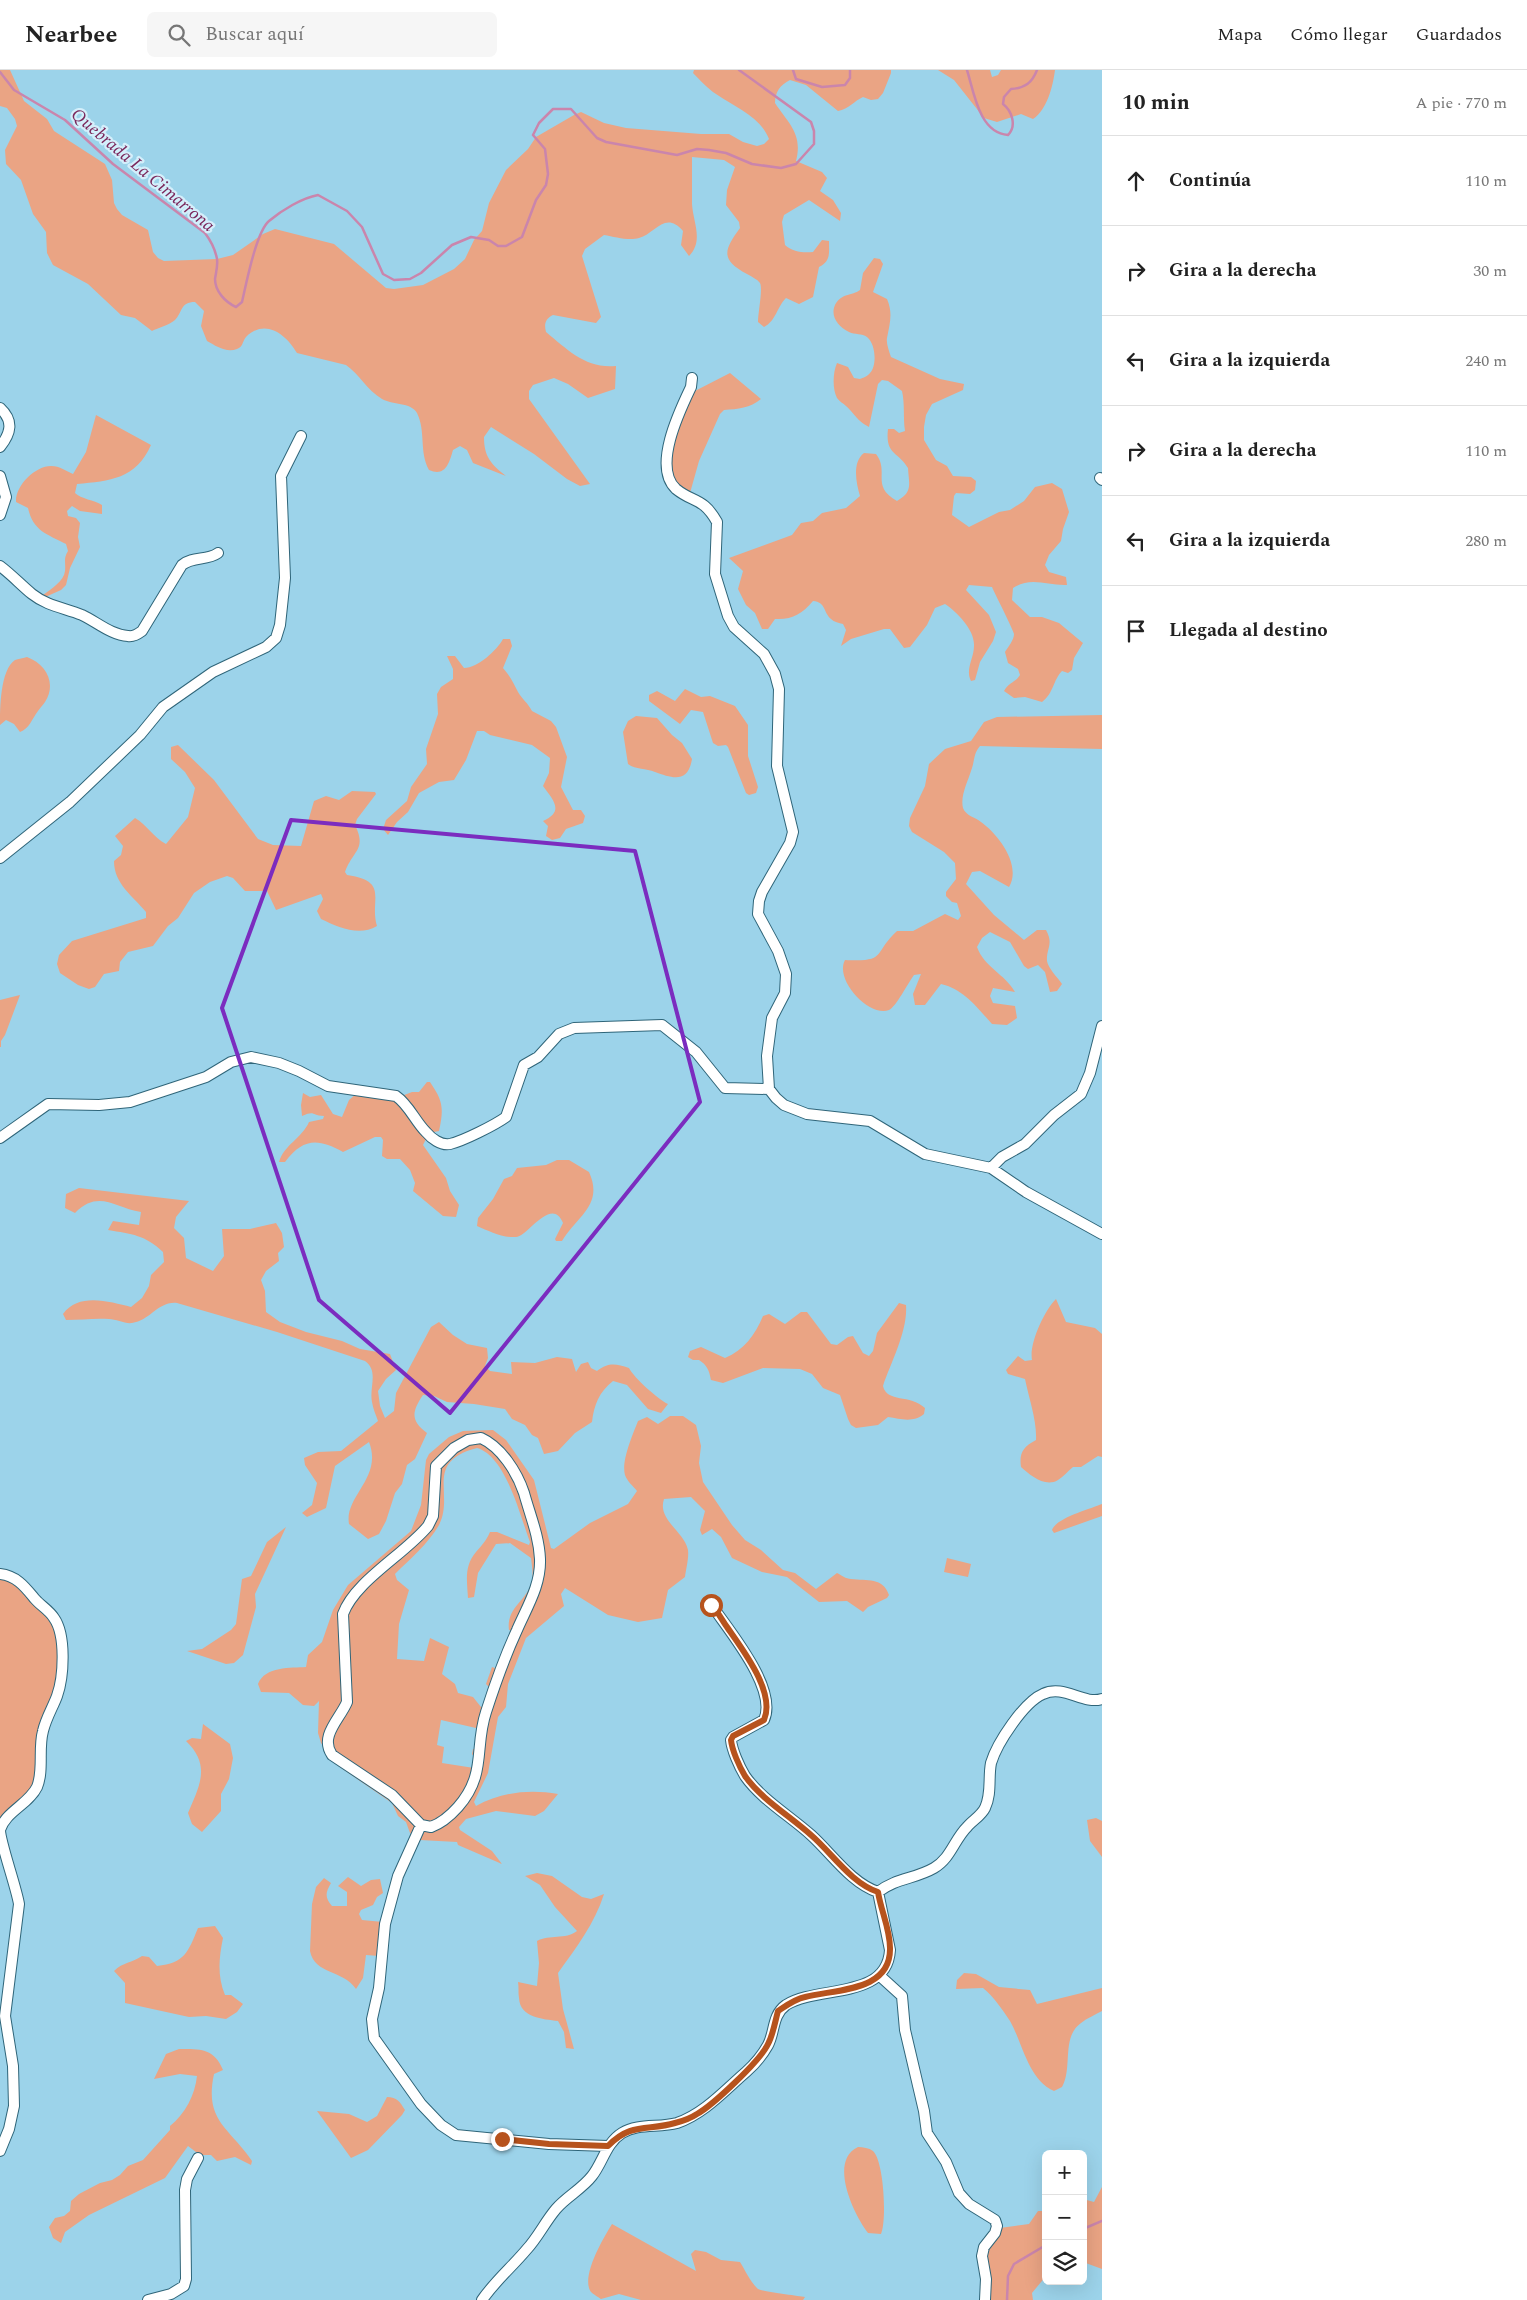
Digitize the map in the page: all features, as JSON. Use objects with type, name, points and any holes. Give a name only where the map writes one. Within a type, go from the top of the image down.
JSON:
[{"type":"street","points":[[692,378],[691,387],[667,447],[669,474],[674,487],[701,502],[717,522],[715,574],[728,616],[738,631],[764,654],[775,674],[779,689],[777,766],[792,832],[790,843],[762,892],[758,907],[758,914],[778,951],[786,974],[786,993],[770,1027],[766,1056],[769,1089],[784,1105],[807,1114],[870,1121],[924,1154],[991,1168],[1026,1192],[1102,1234]]},
{"type":"street","points":[[0,408],[10,419],[10,428],[0,447]]},
{"type":"street","points":[[0,858],[70,802],[140,735],[163,708],[213,672],[270,645],[276,638],[280,625],[285,578],[281,476],[301,436]]},
{"type":"street","points":[[0,476],[6,497],[0,514]]},
{"type":"street","points":[[0,566],[32,594],[45,602],[57,608],[81,615],[116,633],[129,636],[142,631],[182,564],[192,560],[212,557],[218,553]]},
{"type":"street","points":[[0,1138],[48,1104],[99,1105],[130,1102],[206,1077],[231,1062],[251,1057],[279,1063],[328,1086],[396,1096],[403,1101],[426,1133],[437,1142],[450,1144],[489,1127],[506,1117],[524,1065],[544,1052],[559,1034],[574,1028],[662,1024],[696,1052],[725,1088],[769,1089]]},
{"type":"street","points":[[991,1168],[1002,1157],[1025,1144],[1054,1115],[1081,1094],[1090,1074],[1102,1026]]},
{"type":"street","points":[[481,1438],[490,1442],[511,1467],[521,1485],[538,1538],[540,1560],[538,1584],[516,1631],[485,1714],[477,1777],[466,1798],[452,1814],[431,1827],[421,1825],[392,1795],[332,1755],[328,1748],[328,1734],[343,1713],[347,1702],[343,1614],[346,1604],[370,1579],[428,1526],[433,1516],[436,1466],[441,1459],[468,1440],[481,1438]]},
{"type":"street","points":[[0,1574],[9,1575],[18,1580],[50,1612],[61,1632],[62,1645],[59,1688],[42,1730],[38,1784],[34,1792],[13,1812],[0,1831],[1,1840],[17,1889],[19,1904],[5,2016],[13,2066],[14,2106],[9,2128],[0,2151]]},
{"type":"street","points":[[706,1605],[714,1607],[747,1655],[763,1690],[766,1708],[764,1720],[733,1736],[731,1740],[745,1776],[755,1788],[812,1836],[848,1872],[862,1884],[878,1892]]},
{"type":"street","points":[[878,1892],[895,1881],[923,1872],[942,1863],[966,1827],[980,1816],[988,1800],[991,1762],[1023,1708],[1044,1693],[1066,1692],[1091,1701],[1102,1699]]},
{"type":"street","points":[[421,1825],[398,1876],[385,1924],[379,1988],[372,2019],[374,2038],[421,2104],[441,2125],[456,2135],[549,2144],[608,2146]]},
{"type":"street","points":[[482,2300],[495,2282],[529,2247],[556,2208],[591,2177],[608,2146],[622,2133],[629,2130],[670,2124],[698,2114],[755,2063],[768,2044],[778,2011],[786,2005],[804,1997],[863,1985],[880,1976],[890,1959],[890,1950],[878,1892]]},
{"type":"street","points":[[880,1976],[902,1996],[905,2030],[924,2111],[927,2133],[946,2162],[959,2192],[969,2204],[995,2220],[997,2226],[995,2233],[984,2247],[982,2256],[986,2279],[985,2300]]},
{"type":"street","points":[[148,2300],[171,2294],[184,2286],[186,2279],[185,2190],[187,2180],[198,2158]]},
{"type":"highlighted area","points":[[291,820],[635,851],[700,1102],[450,1413],[319,1300],[222,1008]]},
{"type":"shaded area","points":[[0,70],[10,70],[24,101],[47,119],[54,131],[105,164],[112,180],[114,203],[117,209],[122,215],[148,230],[153,252],[158,258],[164,261],[217,259],[233,255],[263,234],[275,229],[334,244],[386,288],[394,289],[423,285],[454,269],[465,259],[474,240],[482,231],[489,203],[506,170],[528,149],[536,137],[574,115],[581,112],[604,123],[626,128],[701,134],[729,134],[743,142],[757,146],[764,144],[769,139],[760,124],[747,113],[710,90],[693,73],[694,70],[891,70],[891,73],[883,93],[878,99],[871,100],[863,97],[845,109],[838,111],[806,85],[790,80],[783,84],[777,92],[775,103],[790,123],[796,136],[798,152],[796,161],[822,172],[827,178],[820,191],[833,200],[841,213],[840,221],[809,200],[784,215],[782,222],[785,245],[798,252],[813,252],[822,240],[829,241],[828,256],[826,262],[819,267],[813,297],[799,304],[786,298],[780,305],[774,318],[764,327],[758,322],[761,296],[760,283],[733,264],[727,254],[730,243],[740,228],[739,222],[726,205],[727,190],[735,167],[724,160],[692,157],[692,204],[697,238],[696,244],[689,256],[681,245],[683,231],[677,225],[671,223],[660,225],[645,236],[635,239],[604,235],[585,249],[582,256],[601,317],[596,323],[553,315],[546,322],[546,332],[586,361],[605,366],[616,366],[615,389],[588,398],[568,384],[554,378],[533,385],[529,391],[529,399],[590,484],[580,486],[491,427],[484,437],[485,450],[492,464],[506,476],[473,463],[467,450],[460,446],[453,450],[446,468],[439,472],[429,470],[424,456],[420,420],[414,409],[382,399],[346,365],[297,353],[287,340],[274,331],[260,329],[253,331],[246,337],[239,348],[229,350],[207,341],[201,326],[204,311],[195,302],[190,302],[184,306],[173,322],[152,331],[135,318],[121,315],[88,284],[53,265],[47,253],[46,232],[33,214],[21,180],[6,164],[5,150],[17,126],[15,119],[7,108],[0,106]]},
{"type":"shaded area","points":[[938,70],[990,70],[992,77],[998,75],[1001,70],[1055,70],[1046,104],[1038,115],[1033,119],[1021,114],[997,122],[984,118],[954,80]]},
{"type":"shaded area","points":[[874,258],[880,259],[883,264],[873,292],[887,299],[889,304],[890,318],[887,340],[891,357],[940,379],[964,384],[963,390],[932,404],[926,415],[924,427],[924,440],[936,460],[947,466],[953,476],[971,477],[976,481],[975,490],[970,494],[956,493],[952,515],[969,527],[999,512],[1010,510],[1024,501],[1035,487],[1052,483],[1062,489],[1069,512],[1061,541],[1049,555],[1045,565],[1049,572],[1066,577],[1067,585],[1033,582],[1020,584],[1013,588],[1012,600],[1030,617],[1042,617],[1059,623],[1083,643],[1074,658],[1072,670],[1068,673],[1062,671],[1049,695],[1042,702],[1025,697],[1014,698],[1004,691],[1020,675],[1018,669],[1008,663],[1005,652],[1014,634],[992,587],[969,585],[966,590],[989,615],[996,632],[993,641],[980,662],[975,680],[971,681],[969,668],[974,650],[972,634],[960,617],[945,604],[935,608],[927,625],[910,647],[904,648],[890,629],[851,639],[841,646],[846,630],[843,624],[835,622],[828,616],[820,603],[813,601],[796,615],[775,619],[768,629],[762,629],[755,613],[746,605],[738,589],[743,571],[729,558],[792,535],[801,523],[813,521],[822,513],[846,508],[860,496],[856,479],[856,467],[864,453],[876,454],[880,461],[882,484],[884,490],[889,495],[897,501],[908,491],[908,468],[888,444],[888,429],[894,429],[899,433],[905,431],[902,391],[888,381],[882,380],[878,384],[869,427],[837,398],[834,390],[834,375],[837,363],[848,367],[854,378],[860,379],[869,374],[874,365],[874,350],[870,340],[861,334],[851,333],[841,327],[834,317],[834,309],[840,298],[860,290],[863,273]]},
{"type":"shaded area","points":[[730,373],[761,399],[748,406],[724,410],[720,414],[699,461],[690,493],[677,486],[673,472],[671,460],[677,427],[693,392]]},
{"type":"shaded area","points":[[96,415],[151,445],[138,465],[121,476],[77,484],[75,493],[102,505],[102,514],[80,511],[72,506],[67,511],[68,516],[76,518],[80,523],[78,537],[80,547],[70,568],[66,585],[61,590],[43,598],[43,595],[57,584],[64,575],[68,551],[66,544],[37,527],[30,516],[28,508],[16,502],[17,496],[22,484],[39,469],[51,466],[73,474],[86,452]]},
{"type":"shaded area","points":[[503,639],[510,639],[512,646],[503,668],[532,711],[551,721],[556,727],[567,757],[561,787],[573,810],[581,810],[585,816],[583,823],[566,829],[560,838],[552,840],[546,836],[548,826],[543,821],[554,813],[555,809],[553,801],[543,786],[549,773],[550,758],[532,745],[490,735],[484,731],[477,731],[466,760],[454,780],[439,782],[419,793],[408,812],[397,822],[388,835],[383,829],[386,820],[407,801],[411,787],[427,764],[426,749],[438,714],[437,694],[441,687],[453,679],[453,669],[447,656],[455,656],[464,668],[469,667],[486,658]]},
{"type":"shaded area","points":[[27,657],[40,664],[44,669],[50,681],[50,688],[45,702],[28,726],[20,732],[14,724],[6,720],[0,725],[1,700],[6,672],[10,665],[15,660]]},
{"type":"shaded area","points":[[685,689],[701,697],[710,696],[735,706],[748,725],[748,756],[758,787],[756,793],[749,795],[746,793],[728,747],[726,745],[718,746],[713,743],[703,712],[691,710],[680,724],[649,701],[649,695],[657,691],[675,701]]},
{"type":"shaded area","points":[[1102,715],[1102,749],[980,746],[975,755],[962,803],[966,813],[988,827],[1001,842],[1010,860],[1012,869],[1009,887],[980,871],[972,872],[966,884],[994,915],[1024,940],[1037,930],[1046,930],[1049,939],[1047,961],[1051,970],[1062,984],[1057,991],[1050,992],[1045,972],[1038,965],[1028,969],[1024,966],[1010,942],[990,932],[982,938],[977,947],[984,960],[1006,980],[1015,992],[993,988],[990,996],[993,1003],[1015,1006],[1017,1018],[1007,1025],[992,1024],[963,994],[941,984],[925,1005],[915,1005],[913,994],[921,974],[914,975],[898,1000],[889,1010],[881,1011],[864,1003],[849,987],[843,968],[845,960],[868,960],[874,958],[897,931],[913,931],[945,914],[958,920],[961,916],[957,903],[952,902],[946,896],[946,892],[956,879],[955,863],[944,852],[912,832],[909,826],[910,818],[925,786],[929,764],[945,749],[971,741],[984,722],[997,717]]},
{"type":"shaded area","points":[[636,716],[657,718],[682,743],[692,759],[690,767],[683,776],[667,776],[628,764],[623,732],[628,721]]},
{"type":"shaded area","points":[[178,745],[214,780],[258,839],[273,845],[301,846],[314,801],[326,796],[339,800],[352,791],[375,792],[376,794],[357,819],[355,825],[360,840],[358,850],[345,872],[347,875],[369,882],[373,887],[377,926],[363,931],[356,931],[341,928],[321,919],[317,911],[323,899],[321,894],[276,910],[267,891],[245,891],[233,878],[227,876],[210,882],[194,893],[178,918],[168,926],[153,946],[128,952],[120,962],[119,971],[104,974],[95,987],[89,989],[78,985],[60,973],[57,964],[59,955],[72,941],[146,918],[146,912],[125,889],[117,876],[114,861],[121,855],[123,846],[115,836],[135,818],[166,844],[188,817],[195,788],[185,772],[171,759],[171,747]]},
{"type":"shaded area","points":[[20,995],[1,1041],[0,1047],[0,1000]]},
{"type":"shaded area","points":[[427,1082],[430,1082],[438,1094],[442,1116],[439,1131],[429,1133],[423,1145],[446,1178],[450,1191],[459,1205],[456,1217],[443,1216],[413,1191],[415,1183],[410,1170],[400,1159],[387,1159],[382,1156],[383,1140],[381,1137],[375,1137],[343,1152],[326,1144],[311,1143],[298,1148],[285,1162],[279,1162],[281,1156],[302,1133],[309,1122],[323,1119],[324,1116],[312,1113],[302,1116],[303,1093],[310,1097],[321,1095],[333,1114],[342,1117],[349,1100],[356,1094],[394,1099],[412,1092],[419,1092]]},
{"type":"shaded area","points":[[557,1160],[569,1160],[589,1172],[593,1183],[591,1202],[587,1210],[562,1241],[556,1241],[555,1239],[563,1223],[553,1213],[546,1215],[516,1237],[501,1235],[477,1226],[478,1218],[493,1199],[504,1179],[512,1176],[517,1168],[546,1165]]},
{"type":"shaded area","points":[[79,1188],[189,1201],[176,1217],[174,1228],[184,1238],[186,1258],[213,1271],[224,1256],[222,1229],[250,1229],[276,1223],[282,1233],[284,1247],[278,1253],[279,1261],[266,1271],[261,1280],[265,1291],[266,1312],[280,1322],[306,1332],[342,1341],[360,1349],[390,1354],[396,1370],[386,1379],[378,1391],[380,1406],[385,1418],[394,1411],[396,1393],[431,1327],[439,1322],[453,1335],[467,1344],[487,1348],[488,1358],[485,1366],[490,1371],[512,1374],[511,1362],[535,1363],[557,1357],[572,1359],[576,1372],[581,1364],[588,1362],[591,1368],[597,1371],[609,1365],[620,1366],[629,1368],[647,1388],[668,1404],[661,1413],[648,1409],[627,1385],[613,1381],[598,1399],[592,1422],[575,1433],[558,1451],[544,1454],[538,1438],[532,1435],[525,1425],[512,1419],[505,1409],[447,1402],[434,1396],[423,1395],[414,1415],[421,1429],[427,1433],[415,1459],[407,1465],[402,1484],[395,1493],[386,1521],[379,1534],[368,1539],[349,1524],[352,1504],[368,1476],[371,1466],[372,1455],[369,1442],[335,1466],[326,1508],[307,1517],[302,1513],[312,1505],[317,1483],[305,1465],[304,1458],[318,1452],[341,1451],[378,1421],[371,1396],[373,1374],[369,1365],[365,1361],[277,1332],[177,1303],[164,1305],[144,1319],[132,1323],[112,1319],[66,1320],[63,1314],[70,1307],[86,1301],[104,1301],[131,1307],[142,1298],[149,1286],[151,1275],[164,1262],[163,1252],[150,1242],[131,1234],[108,1230],[113,1221],[139,1225],[141,1212],[99,1201],[84,1206],[75,1213],[65,1208],[66,1194]]},
{"type":"shaded area","points":[[1056,1299],[1066,1322],[1095,1328],[1102,1334],[1102,1457],[1098,1456],[1081,1467],[1073,1467],[1058,1480],[1043,1482],[1021,1467],[1021,1454],[1028,1445],[1036,1440],[1035,1425],[1025,1379],[1008,1374],[1006,1370],[1018,1356],[1025,1361],[1032,1360],[1033,1345],[1038,1328],[1051,1304]]},
{"type":"shaded area","points":[[899,1303],[906,1305],[902,1336],[883,1386],[889,1395],[913,1401],[925,1408],[924,1414],[916,1419],[907,1420],[888,1417],[878,1425],[856,1428],[851,1425],[848,1419],[840,1395],[823,1388],[812,1374],[800,1369],[763,1368],[723,1383],[711,1380],[704,1364],[699,1360],[693,1360],[688,1357],[690,1351],[701,1347],[725,1358],[738,1351],[748,1341],[763,1316],[769,1314],[785,1324],[801,1312],[807,1312],[831,1344],[837,1345],[848,1337],[853,1336],[863,1353],[869,1356],[873,1351],[877,1333]]},
{"type":"shaded area","points":[[670,1416],[683,1416],[696,1425],[701,1446],[699,1463],[703,1482],[732,1525],[745,1540],[761,1550],[783,1570],[795,1573],[816,1589],[837,1573],[849,1579],[868,1580],[879,1583],[883,1585],[889,1595],[863,1612],[847,1601],[819,1602],[787,1577],[762,1572],[732,1558],[721,1537],[712,1529],[702,1535],[700,1530],[705,1511],[691,1497],[664,1499],[664,1513],[686,1543],[688,1560],[685,1577],[668,1590],[662,1618],[638,1622],[608,1615],[565,1588],[561,1594],[564,1606],[526,1638],[508,1684],[506,1707],[498,1717],[488,1773],[474,1802],[476,1806],[495,1798],[526,1792],[558,1794],[544,1811],[535,1816],[496,1811],[466,1819],[459,1827],[460,1830],[492,1851],[502,1864],[458,1845],[457,1842],[420,1840],[410,1833],[406,1822],[398,1816],[392,1803],[334,1763],[321,1743],[318,1733],[319,1701],[314,1706],[303,1705],[289,1693],[261,1692],[258,1684],[261,1678],[279,1669],[306,1667],[308,1655],[322,1642],[333,1610],[348,1585],[411,1531],[421,1505],[426,1460],[429,1454],[449,1437],[463,1431],[493,1430],[506,1440],[534,1480],[551,1548],[554,1549],[590,1523],[628,1504],[637,1491],[627,1479],[624,1469],[633,1433],[638,1421],[647,1417],[658,1424]],"holes":[[[477,1448],[487,1453],[504,1474],[511,1488],[530,1542],[529,1545],[497,1532],[490,1532],[472,1557],[468,1568],[468,1598],[474,1597],[478,1573],[496,1544],[510,1543],[531,1558],[533,1575],[528,1591],[510,1616],[509,1630],[512,1631],[507,1646],[504,1645],[501,1654],[504,1658],[503,1671],[492,1667],[486,1684],[489,1687],[486,1705],[481,1707],[473,1697],[458,1693],[455,1684],[442,1674],[449,1647],[430,1638],[424,1661],[397,1659],[399,1624],[409,1590],[397,1580],[395,1574],[424,1545],[439,1525],[443,1513],[445,1470],[461,1454]],[[441,1720],[476,1728],[478,1732],[475,1749],[473,1749],[472,1754],[475,1758],[474,1768],[442,1763],[444,1747],[437,1745]]]},
{"type":"shaded area","points":[[1102,1504],[1102,1516],[1054,1533],[1052,1530],[1066,1518]]},
{"type":"shaded area","points":[[286,1527],[255,1594],[256,1607],[243,1655],[234,1663],[226,1664],[187,1651],[202,1649],[231,1630],[236,1624],[242,1579],[251,1576],[267,1542]]},
{"type":"shaded area","points":[[947,1558],[971,1564],[968,1577],[944,1572]]},
{"type":"shaded area","points":[[0,1578],[16,1584],[55,1626],[58,1655],[57,1686],[33,1788],[0,1823]]},
{"type":"shaded area","points":[[203,1724],[230,1744],[233,1758],[229,1779],[221,1794],[221,1811],[202,1832],[192,1824],[188,1813],[199,1784],[201,1767],[199,1758],[186,1741],[192,1738],[201,1739]]},
{"type":"shaded area","points":[[1096,1818],[1102,1821],[1102,1857],[1090,1841],[1087,1820]]},
{"type":"shaded area","points":[[537,1873],[552,1876],[582,1897],[591,1899],[604,1894],[590,1925],[558,1973],[563,2009],[574,2049],[566,2048],[564,2032],[558,2021],[528,2014],[520,2005],[518,1982],[537,1986],[539,1963],[537,1941],[572,1934],[577,1931],[555,1907],[540,1885],[525,1876]]},
{"type":"shaded area","points":[[348,1877],[361,1886],[371,1880],[380,1879],[383,1893],[377,1897],[373,1905],[361,1910],[359,1914],[362,1920],[383,1922],[379,1956],[366,1955],[363,1978],[356,1989],[344,1978],[317,1964],[310,1951],[312,1904],[316,1887],[324,1878],[331,1883],[327,1895],[332,1906],[347,1906],[347,1892],[338,1886]]},
{"type":"shaded area","points":[[215,1926],[223,1938],[219,1966],[222,1988],[225,1995],[231,1995],[243,2004],[237,2012],[226,2019],[206,2016],[189,2017],[125,2003],[125,1983],[114,1971],[117,1968],[142,1956],[149,1957],[157,1966],[174,1962],[180,1959],[188,1950],[198,1928]]},
{"type":"shaded area","points":[[964,1973],[976,1974],[999,1987],[1030,1990],[1037,2004],[1102,1988],[1102,2011],[1081,2023],[1071,2036],[1067,2071],[1062,2087],[1054,2091],[1038,2078],[1027,2060],[1010,2021],[998,2003],[983,1988],[956,1989],[957,1980]]},
{"type":"shaded area","points":[[179,2049],[206,2051],[215,2057],[219,2063],[223,2070],[214,2074],[212,2103],[227,2131],[252,2161],[251,2165],[235,2157],[217,2161],[211,2155],[200,2155],[188,2146],[165,2178],[89,2215],[65,2232],[61,2243],[53,2238],[49,2227],[55,2218],[64,2216],[70,2211],[71,2201],[79,2194],[100,2183],[112,2180],[120,2175],[128,2166],[143,2160],[185,2110],[194,2090],[197,2076],[180,2074],[154,2079],[166,2054]]},
{"type":"shaded area","points":[[387,2097],[398,2100],[405,2110],[368,2150],[351,2158],[317,2111],[349,2114],[367,2122],[377,2116]]},
{"type":"shaded area","points":[[858,2147],[873,2151],[880,2166],[884,2205],[881,2234],[868,2233],[856,2214],[846,2188],[845,2164],[849,2154]]},
{"type":"shaded area","points":[[1102,2187],[1102,2269],[1087,2263],[1087,2200],[1094,2202]]},
{"type":"shaded area","points":[[1038,2211],[1042,2211],[1042,2281],[1032,2293],[1033,2300],[988,2300],[986,2264],[988,2248],[1000,2228],[1029,2224]]},
{"type":"shaded area","points":[[612,2224],[696,2271],[691,2254],[695,2250],[706,2252],[721,2260],[740,2262],[758,2289],[805,2297],[803,2300],[641,2300],[619,2294],[601,2299],[591,2292],[588,2285],[589,2277],[594,2257]]},
{"type":"waterway","name":"Quebrada La Cimarrona","points":[[0,72],[14,90],[65,120],[113,164],[205,233],[216,255],[215,283],[217,288],[225,299],[236,307],[242,302],[252,259],[264,227],[286,209],[305,199],[318,195],[347,211],[362,227],[383,274],[394,280],[410,279],[421,273],[452,245],[471,237],[489,240],[498,246],[506,246],[522,237],[536,200],[546,185],[548,174],[545,149],[533,135],[539,123],[553,109],[571,109],[597,138],[606,142],[677,155],[697,149],[709,150],[726,153],[752,164],[781,168],[796,164],[814,144],[814,131],[811,122],[739,70]]},
{"type":"waterway","name":"Quebrada La Cimarrona","points":[[793,70],[796,79],[822,87],[845,85],[850,78],[850,70]]},
{"type":"waterway","name":"Quebrada La Cimarrona","points":[[967,70],[975,100],[984,119],[998,133],[1008,135],[1013,123],[1011,115],[1003,104],[1004,97],[1011,89],[1027,84],[1037,70]]},
{"type":"waterway","points":[[1087,2227],[1102,2221]]},
{"type":"waterway","points":[[1007,2300],[1008,2276],[1014,2264],[1042,2247]]},
{"type":"route","points":[[502,2139],[549,2144],[569,2143],[608,2146],[622,2133],[634,2128],[677,2123],[698,2114],[749,2069],[759,2057],[768,2044],[778,2011],[804,1997],[863,1985],[872,1981],[880,1976],[890,1959],[890,1939],[878,1892],[862,1884],[848,1872],[831,1853],[755,1788],[745,1776],[731,1740],[733,1736],[746,1731],[764,1720],[766,1708],[763,1690],[759,1677],[747,1655],[711,1605]]}]
